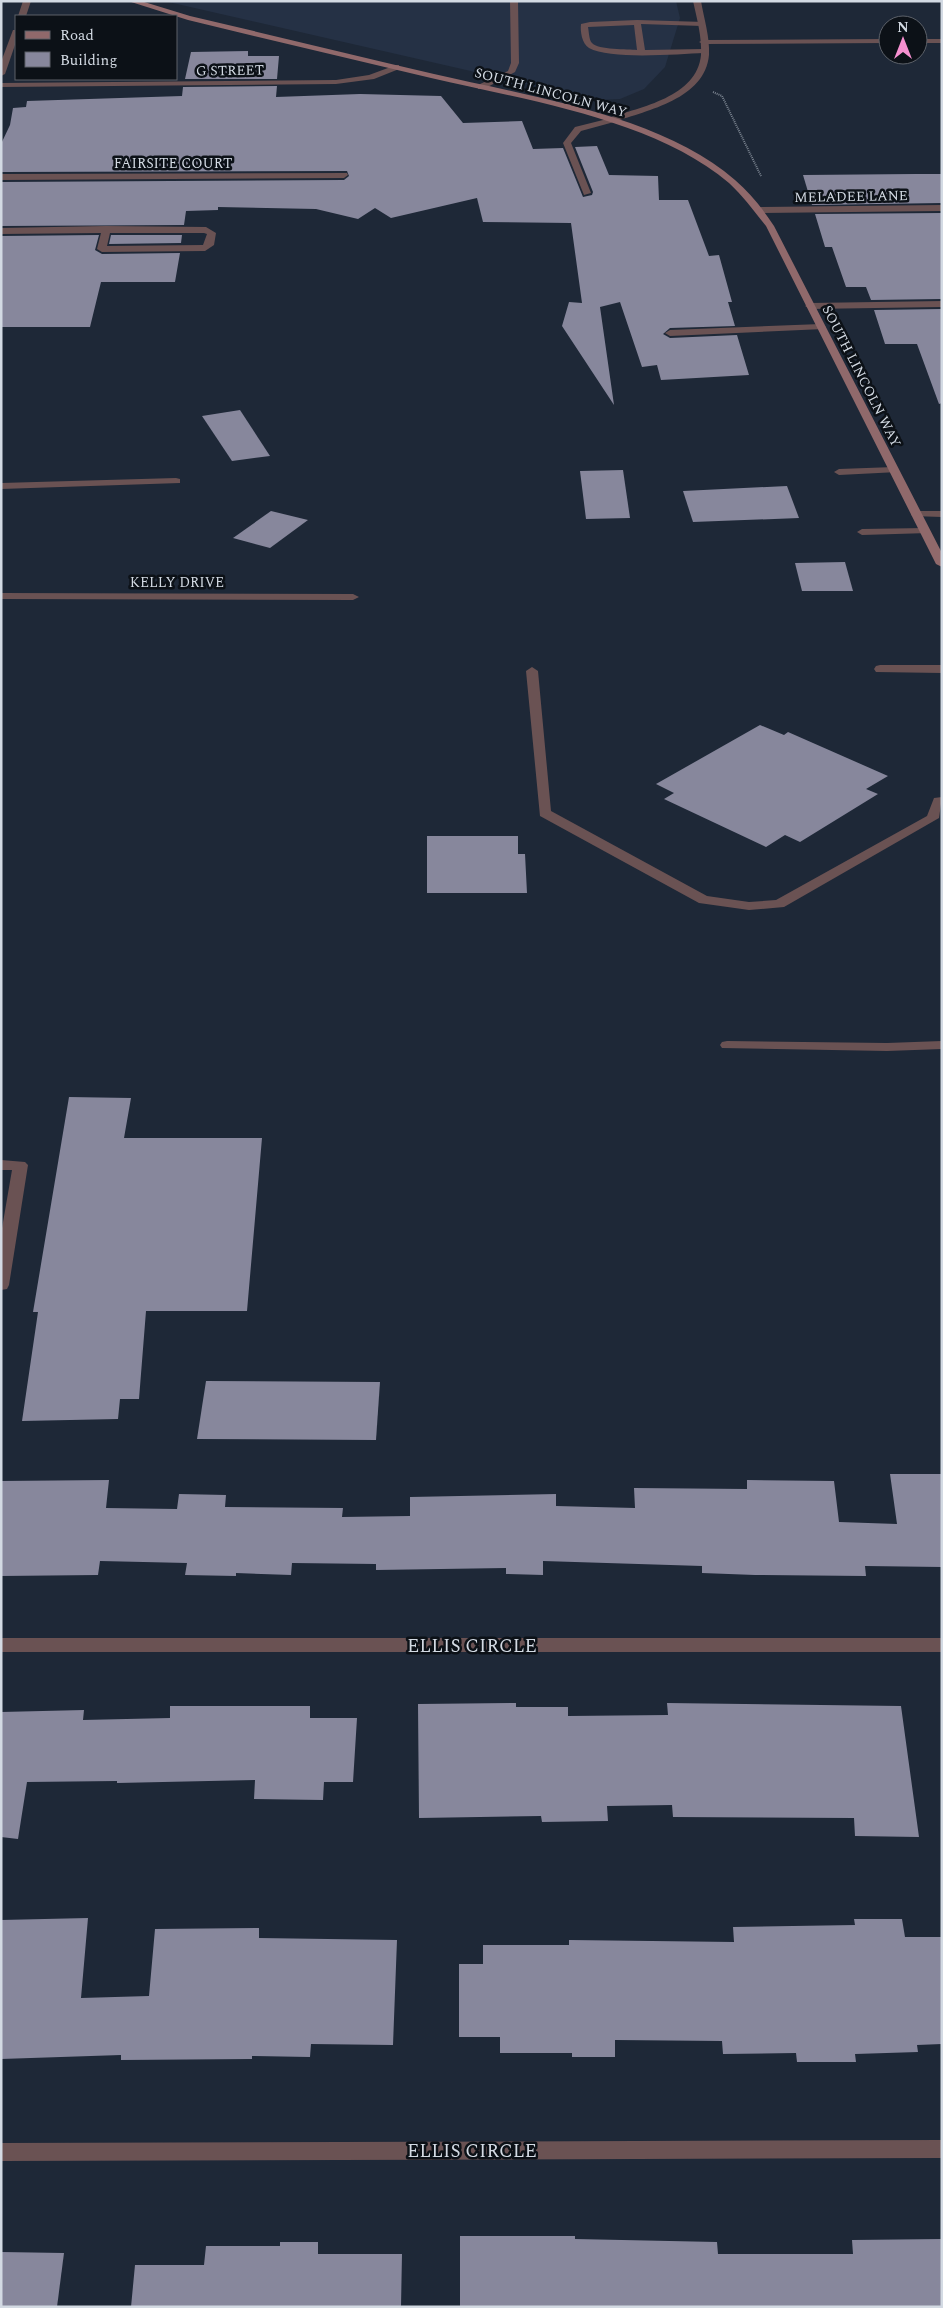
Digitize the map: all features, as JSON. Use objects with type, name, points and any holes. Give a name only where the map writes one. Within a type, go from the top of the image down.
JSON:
[{"type":"main road","name":"SOUTH LINCOLN WAY","points":[[132,1],[188,18],[481,87],[611,120],[650,135],[705,162],[729,179],[761,210],[942,564]]},
{"type":"street","points":[[22,15],[27,1]]},
{"type":"street","points":[[481,87],[511,72],[515,63],[514,1]]},
{"type":"street","points":[[587,193],[567,143],[578,129],[611,120],[656,104],[686,88],[696,79],[702,70],[704,46],[697,1]]},
{"type":"street","points":[[702,24],[637,22],[590,24],[584,26],[588,44],[593,48],[608,51],[641,51],[704,46],[878,41]]},
{"type":"street","points":[[637,22],[641,51]]},
{"type":"street","points":[[1,74],[15,35]]},
{"type":"street","points":[[928,41],[942,40]]},
{"type":"street","name":"G STREET","points":[[1,85],[336,82],[371,77],[396,67]]},
{"type":"street","name":"FAIRSITE COURT","points":[[1,177],[344,175]]},
{"type":"street","name":"MELADEE LANE","points":[[761,210],[942,208]]},
{"type":"street","points":[[1,231],[106,229],[206,230],[212,233],[209,245],[205,248],[102,249],[106,229]]},
{"type":"street","points":[[810,306],[942,304]]},
{"type":"street","points":[[670,333],[822,327]]},
{"type":"street","points":[[839,472],[894,470]]},
{"type":"street","points":[[1,486],[176,481]]},
{"type":"street","points":[[916,514],[942,514]]},
{"type":"street","points":[[862,532],[925,531]]},
{"type":"street","name":"KELLY DRIVE","points":[[1,596],[353,597]]},
{"type":"street","points":[[880,669],[942,669]]},
{"type":"street","points":[[532,671],[545,813],[704,900],[749,906],[779,904],[933,818],[938,802],[942,801]]},
{"type":"street","points":[[726,1045],[887,1047],[942,1045]]},
{"type":"street","points":[[1,1165],[20,1165],[1,1285]]},
{"type":"street","name":"ELLIS CIRCLE","points":[[1,1645],[942,1645]]},
{"type":"street","name":"ELLIS CIRCLE","points":[[1,2152],[942,2149]]},
{"type":"path","points":[[706,88],[722,96],[735,119],[762,178]]},
{"type":"shaded area","points":[[164,1],[676,1],[680,18],[665,67],[644,89],[620,99],[597,100]]},
{"type":"building","points":[[248,51],[248,56],[279,56],[277,79],[185,79],[191,52]]},
{"type":"building","points":[[277,86],[276,97],[360,94],[441,96],[463,123],[522,121],[533,149],[563,148],[583,197],[592,195],[593,192],[575,147],[597,146],[609,175],[658,176],[659,200],[688,200],[709,256],[719,255],[732,302],[728,302],[735,326],[670,328],[663,334],[670,338],[737,335],[749,375],[661,380],[657,365],[642,367],[620,302],[600,307],[614,405],[562,326],[569,302],[582,303],[571,223],[483,222],[477,198],[391,218],[375,208],[358,219],[316,209],[218,207],[218,210],[186,211],[184,225],[1,226],[1,182],[344,180],[349,176],[347,171],[1,172],[1,144],[10,125],[13,108],[26,107],[27,101],[182,96],[183,87]]},
{"type":"building","points":[[942,174],[942,203],[812,205],[803,175]]},
{"type":"building","points":[[942,213],[942,299],[871,300],[866,287],[846,287],[832,247],[825,247],[815,214]]},
{"type":"building","points":[[99,235],[95,250],[102,254],[180,253],[175,282],[101,282],[90,327],[1,327],[1,236]]},
{"type":"building","points":[[111,235],[182,235],[181,243],[109,244]]},
{"type":"building","points":[[942,309],[942,403],[939,404],[917,344],[885,344],[874,310]]},
{"type":"building","points":[[240,410],[270,456],[232,461],[202,416]]},
{"type":"building","points":[[623,470],[630,518],[586,519],[580,471]]},
{"type":"building","points":[[787,486],[799,518],[693,522],[683,491]]},
{"type":"building","points":[[271,511],[308,520],[270,548],[233,538]]},
{"type":"building","points":[[845,562],[853,591],[802,591],[795,563]]},
{"type":"building","points":[[760,725],[784,735],[788,732],[888,776],[866,789],[878,794],[800,842],[785,835],[766,847],[664,799],[674,793],[656,784]]},
{"type":"building","points":[[427,836],[518,836],[518,854],[525,854],[527,893],[427,893]]},
{"type":"building","points":[[69,1097],[131,1098],[124,1138],[262,1138],[247,1311],[146,1311],[139,1399],[120,1399],[118,1419],[22,1421],[38,1312],[33,1312]]},
{"type":"building","points":[[206,1381],[380,1382],[376,1440],[197,1439]]},
{"type":"building","points":[[890,1474],[942,1474],[942,1567],[865,1566],[866,1576],[755,1575],[702,1573],[702,1566],[543,1561],[543,1575],[506,1574],[506,1568],[376,1570],[376,1564],[292,1563],[291,1575],[236,1573],[236,1576],[185,1575],[187,1563],[100,1561],[98,1575],[1,1576],[1,1481],[109,1480],[106,1508],[177,1509],[179,1494],[226,1495],[225,1507],[343,1508],[342,1517],[410,1516],[410,1497],[556,1494],[556,1506],[635,1508],[634,1488],[747,1489],[747,1480],[834,1481],[839,1522],[897,1524]]},
{"type":"building","points":[[516,1703],[516,1707],[568,1707],[568,1716],[668,1715],[667,1703],[901,1706],[919,1837],[855,1836],[854,1818],[673,1817],[672,1805],[607,1806],[608,1821],[542,1822],[541,1816],[419,1818],[418,1704]]},
{"type":"building","points":[[170,1706],[310,1706],[310,1718],[357,1718],[353,1782],[324,1782],[323,1800],[254,1799],[255,1780],[117,1783],[117,1781],[27,1782],[18,1839],[1,1837],[1,1712],[84,1710],[83,1720],[170,1718]]},
{"type":"building","points":[[88,1918],[81,1998],[149,1996],[155,1929],[259,1928],[259,1938],[397,1940],[393,2045],[311,2044],[310,2057],[252,2056],[252,2059],[121,2060],[121,2055],[1,2059],[1,1920]]},
{"type":"building","points":[[854,1919],[902,1919],[905,1937],[942,1937],[942,2044],[917,2045],[918,2052],[855,2054],[856,2062],[797,2062],[796,2053],[723,2054],[722,2041],[615,2040],[615,2057],[572,2057],[572,2053],[500,2053],[500,2037],[459,2037],[459,1964],[483,1964],[483,1945],[569,1945],[569,1940],[734,1942],[733,1927],[855,1925]]},
{"type":"building","points":[[460,2236],[575,2236],[575,2239],[717,2242],[718,2254],[853,2254],[852,2240],[942,2239],[942,2307],[460,2307]]},
{"type":"building","points":[[280,2242],[318,2242],[318,2254],[402,2254],[401,2307],[131,2307],[135,2265],[204,2265],[206,2246],[280,2246]]},
{"type":"building","points":[[1,2252],[64,2253],[57,2307],[1,2307]]}]
